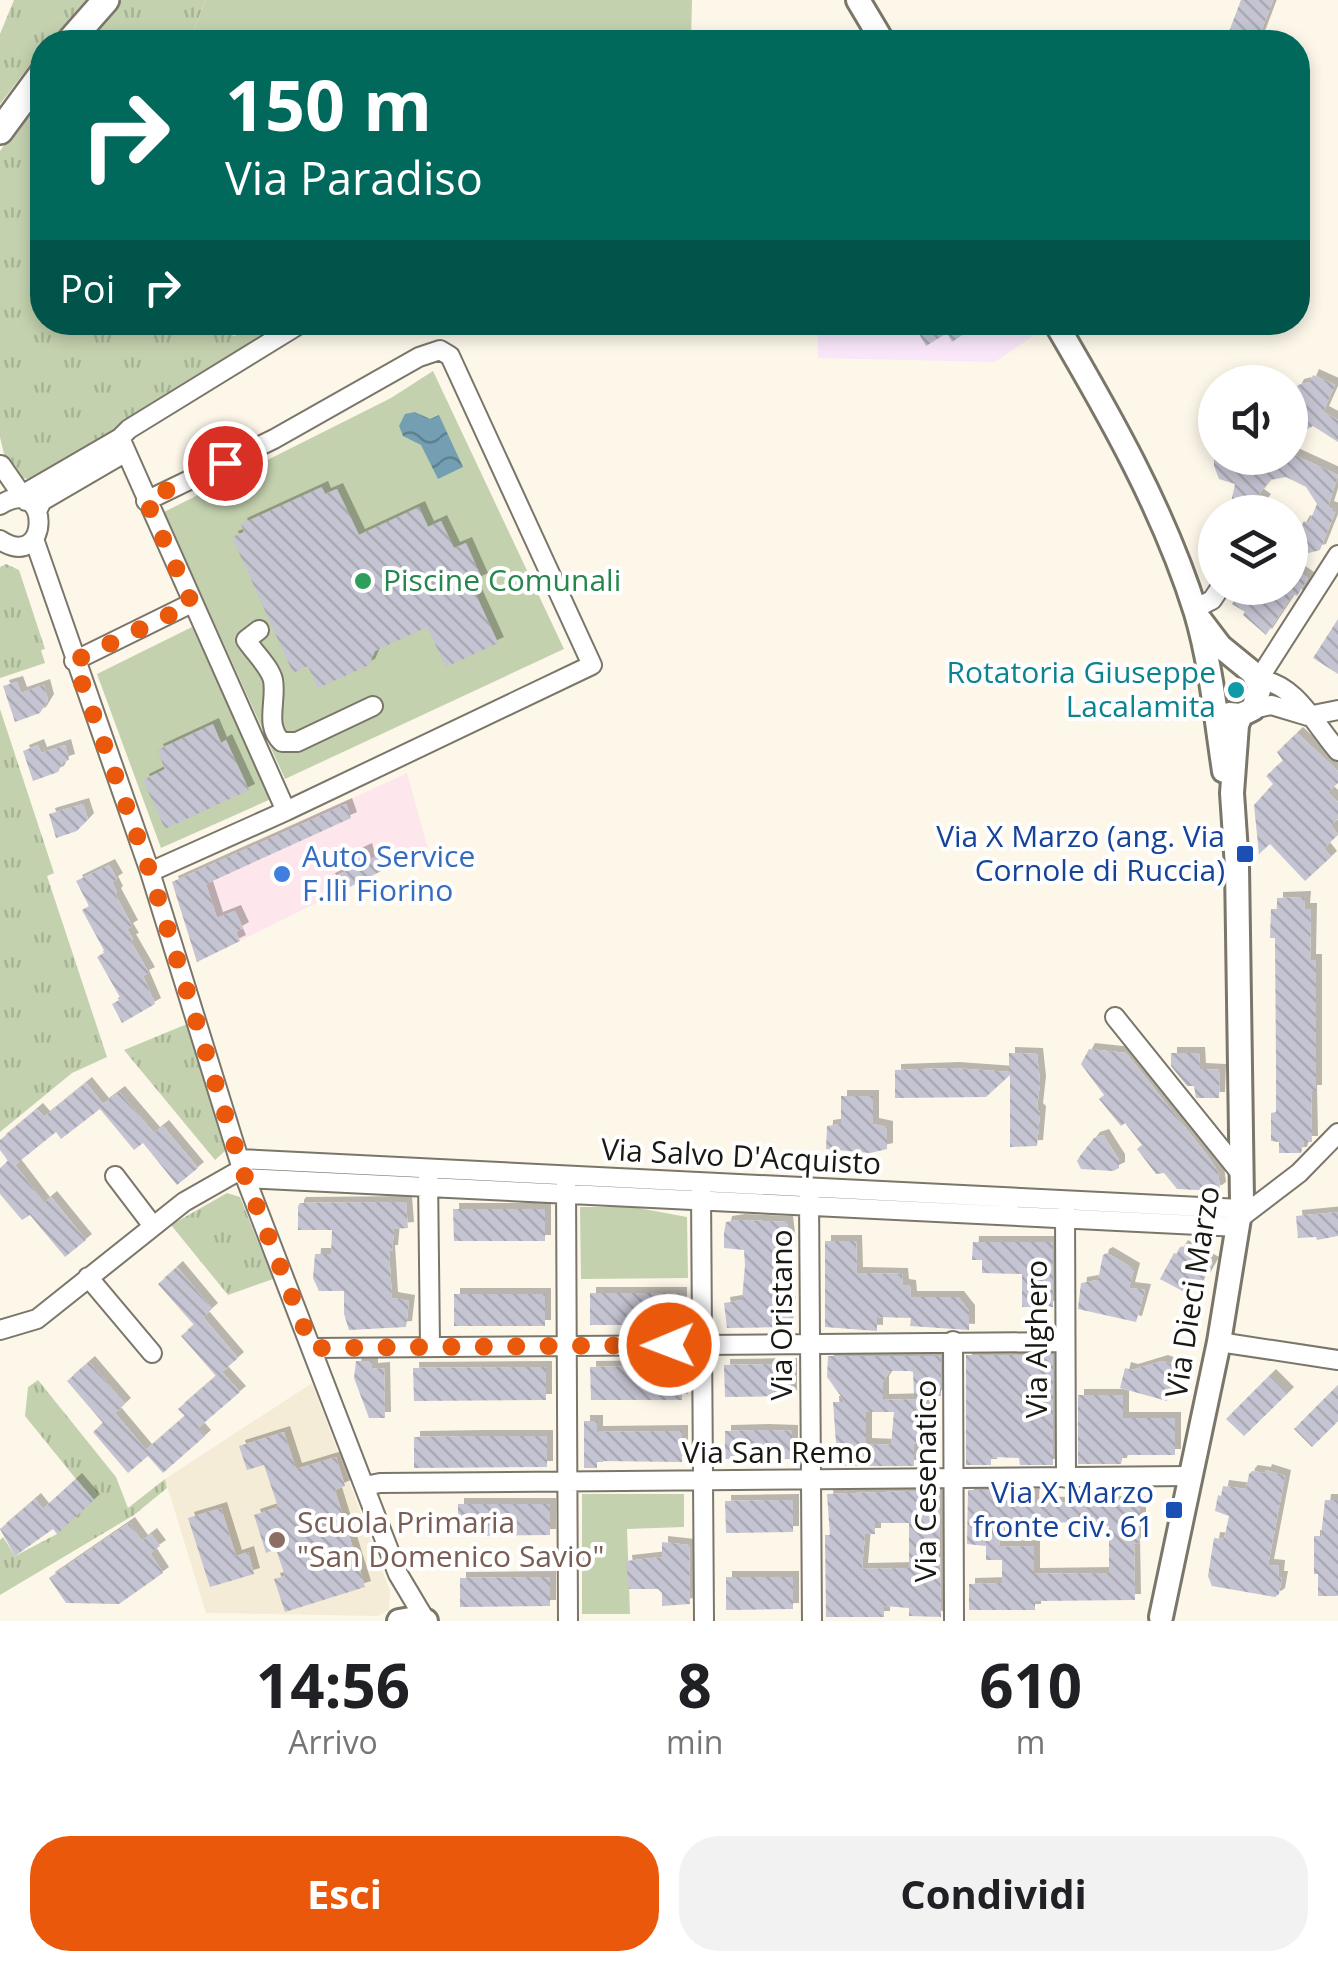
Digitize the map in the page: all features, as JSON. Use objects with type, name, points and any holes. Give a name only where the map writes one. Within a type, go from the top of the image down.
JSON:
[{"type":"highway","points":[[80,30],[106,0]]},
{"type":"highway","points":[[0,131],[30,90]]},
{"type":"main road","points":[[858,0],[876,30]]},
{"type":"main road","name":"Via Dieci Marzo","points":[[1063,335],[1144,487],[1195,612],[1225,776],[1232,793]]},
{"type":"main road","points":[[1195,612],[1220,646],[1250,673],[1259,696],[1247,712],[1226,713],[1213,695],[1215,679],[1227,668],[1250,673]]},
{"type":"main road","name":"Via Dieci Marzo","points":[[1159,1620],[1219,1342],[1240,1218],[1237,867],[1232,793],[1237,725],[1247,712]]},
{"type":"main road","points":[[400,1620],[426,1621]]},
{"type":"street","points":[[31,506],[28,492],[123,445],[129,429],[281,335]]},
{"type":"street","points":[[146,500],[274,440],[418,357],[440,350],[450,356],[592,664],[150,872]]},
{"type":"street","points":[[123,445],[286,811]]},
{"type":"street","points":[[0,463],[0,505],[13,499],[31,506]]},
{"type":"street","points":[[0,463],[31,506],[40,526],[34,540],[23,546],[3,546]]},
{"type":"street","points":[[34,540],[150,872],[242,1168],[398,1574],[403,1600],[400,1620]]},
{"type":"street","points":[[1338,555],[1250,673],[1285,689],[1322,724],[1338,751]]},
{"type":"street","points":[[74,661],[192,604]]},
{"type":"street","points":[[1195,612],[1205,605]]},
{"type":"street","points":[[259,630],[246,640],[271,674],[272,720],[282,742],[298,742],[373,706]]},
{"type":"street","points":[[1247,712],[1271,705],[1322,724]]},
{"type":"street","points":[[1322,724],[1338,710]]},
{"type":"street","points":[[1115,1017],[1242,1176]]},
{"type":"street","points":[[1240,1218],[1299,1173],[1338,1133]]},
{"type":"street","points":[[0,1330],[36,1319],[207,1186],[242,1168]]},
{"type":"street","name":"Via Salvo D'Acquisto","points":[[242,1168],[1240,1218]]},
{"type":"street","points":[[115,1176],[153,1226]]},
{"type":"street","points":[[428,1178],[430,1346]]},
{"type":"street","points":[[566,1184],[568,1621]]},
{"type":"street","points":[[702,1191],[704,1621]]},
{"type":"street","name":"Via Oristano","points":[[809,1197],[812,1621]]},
{"type":"street","name":"Via Alghero","points":[[1065,1209],[1066,1478]]},
{"type":"street","points":[[88,1277],[152,1353]]},
{"type":"street","name":"Via Cesenatico","points":[[954,1341],[954,1621]]},
{"type":"street","points":[[312,1348],[1065,1342]]},
{"type":"street","points":[[1219,1342],[1338,1360]]},
{"type":"street","name":"Via San Remo","points":[[365,1486],[1190,1476]]},
{"type":"street","points":[[398,1574],[426,1621]]},
{"type":"shaded area","points":[[818,335],[1035,335],[995,362],[818,358]]},
{"type":"shaded area","name":"Auto Service F.lli Fiorino","points":[[407,773],[428,848],[197,962],[172,882]]},
{"type":"shaded area","name":"Scuola Primaria \"San Domenico Savio\"","points":[[312,1383],[390,1591],[389,1610],[378,1616],[206,1613],[165,1479]]},
{"type":"green space","points":[[14,0],[88,0],[60,30],[30,30],[30,65],[0,104],[0,34]]},
{"type":"green space","points":[[116,0],[206,0],[194,30],[90,30]]},
{"type":"green space","points":[[206,0],[692,0],[691,30],[194,30]]},
{"type":"green space","points":[[30,107],[30,335],[271,335],[46,477],[35,479],[12,471],[0,437],[0,151]]},
{"type":"green space","name":"Piscine Comunali","points":[[433,371],[564,649],[285,779],[164,512],[391,398]]},
{"type":"green space","points":[[6,564],[19,570],[45,649],[41,650],[45,663],[0,678],[0,567]]},
{"type":"green space","points":[[192,627],[271,799],[161,848],[97,674]]},
{"type":"green space","points":[[0,709],[54,873],[47,876],[107,1057],[72,1073],[0,1132]]},
{"type":"green space","points":[[187,1024],[225,1151],[215,1160],[124,1050]]},
{"type":"green space","points":[[227,1193],[240,1197],[273,1279],[228,1295],[171,1225]]},
{"type":"green space","points":[[580,1207],[633,1207],[687,1217],[688,1278],[581,1279]]},
{"type":"green space","points":[[38,1380],[116,1477],[128,1508],[165,1479],[167,1488],[134,1515],[0,1595],[0,1540],[3,1537],[15,1556],[57,1534],[76,1479],[25,1416],[28,1387]]},
{"type":"green space","points":[[582,1494],[684,1494],[684,1527],[627,1529],[630,1614],[582,1614]]},
{"type":"water","points":[[415,412],[430,419],[439,415],[463,467],[438,479],[421,445],[403,436],[399,426],[405,414]]},
{"type":"building","points":[[1241,0],[1273,0],[1262,30],[1230,30]]},
{"type":"building","points":[[920,335],[944,335],[926,346]]},
{"type":"building","points":[[1313,375],[1335,385],[1323,412],[1338,420],[1338,442],[1313,426],[1308,429]]},
{"type":"building","points":[[1308,461],[1338,475],[1328,507],[1336,510],[1320,550],[1308,553],[1308,523],[1317,504],[1306,487],[1286,477],[1270,480],[1258,495],[1233,495],[1235,484],[1217,475],[1308,475]]},
{"type":"building","points":[[322,487],[325,494],[337,489],[359,535],[419,507],[428,527],[441,521],[454,548],[466,543],[482,579],[471,584],[498,643],[446,667],[427,627],[375,651],[369,665],[318,688],[308,666],[293,673],[232,537],[244,532],[241,524]]},
{"type":"building","points":[[1234,605],[1286,605],[1266,635],[1243,615],[1245,612]]},
{"type":"building","points":[[1338,619],[1338,674],[1313,658]]},
{"type":"building","points":[[17,682],[21,693],[44,685],[48,700],[40,713],[15,722],[3,686]]},
{"type":"building","points":[[213,724],[221,743],[226,740],[249,790],[165,829],[143,780],[165,769],[157,750]]},
{"type":"building","points":[[1297,733],[1338,771],[1338,783],[1328,792],[1338,802],[1338,819],[1331,825],[1338,835],[1324,848],[1331,857],[1305,881],[1270,844],[1259,854],[1254,805],[1273,784],[1266,776],[1283,761],[1277,752]]},
{"type":"building","points":[[38,745],[41,753],[65,745],[69,760],[63,762],[58,772],[33,781],[23,751]]},
{"type":"building","points":[[83,804],[88,819],[77,831],[56,838],[49,814]]},
{"type":"building","points":[[346,804],[351,818],[206,884],[217,918],[235,911],[243,928],[236,932],[240,941],[197,962],[172,882]]},
{"type":"building","points":[[366,849],[369,860],[384,853],[391,866],[336,894],[329,879],[348,870],[343,860]]},
{"type":"building","points":[[109,865],[117,879],[112,882],[115,894],[132,926],[127,929],[133,939],[130,940],[149,973],[143,976],[155,1004],[122,1023],[112,1004],[121,999],[97,957],[105,952],[82,910],[89,906],[76,881]]},
{"type":"building","points":[[1305,897],[1304,909],[1311,909],[1310,960],[1316,960],[1312,1142],[1304,1142],[1301,1153],[1279,1153],[1279,1142],[1271,1141],[1271,1113],[1276,1112],[1276,1062],[1275,938],[1270,938],[1271,909],[1277,909],[1277,898]]},
{"type":"building","points":[[1089,1049],[1126,1053],[1207,1155],[1218,1172],[1220,1188],[1177,1189],[1164,1173],[1156,1174],[1137,1149],[1142,1145],[1099,1099],[1104,1095],[1081,1064]]},
{"type":"building","points":[[1009,1053],[1037,1054],[1037,1146],[1010,1147],[1010,1075],[986,1097],[895,1098],[895,1070],[953,1068],[1009,1072]]},
{"type":"building","points":[[1171,1053],[1199,1053],[1200,1069],[1220,1070],[1219,1098],[1196,1098],[1194,1086],[1187,1086],[1171,1066]]},
{"type":"building","points":[[86,1083],[103,1104],[119,1092],[154,1133],[163,1126],[198,1168],[177,1185],[143,1143],[134,1150],[100,1109],[61,1139],[56,1132],[15,1165],[44,1203],[51,1197],[86,1240],[65,1257],[30,1215],[22,1220],[0,1194],[0,1168],[8,1161],[0,1150],[0,1140],[37,1109],[44,1117]]},
{"type":"building","points":[[841,1096],[873,1096],[873,1124],[887,1127],[887,1149],[870,1153],[826,1149],[827,1126],[841,1124]]},
{"type":"building","points":[[1103,1135],[1119,1160],[1119,1168],[1081,1169],[1077,1161],[1080,1156],[1094,1138]]},
{"type":"building","points":[[406,1202],[408,1228],[394,1229],[389,1251],[392,1298],[409,1301],[406,1327],[349,1330],[344,1291],[319,1291],[313,1278],[315,1254],[331,1254],[332,1230],[298,1230],[298,1206]]},
{"type":"building","points":[[453,1209],[545,1209],[545,1241],[454,1241]]},
{"type":"building","points":[[1338,1212],[1338,1236],[1298,1238],[1296,1216]]},
{"type":"building","points":[[726,1222],[787,1222],[790,1247],[773,1250],[772,1300],[790,1302],[787,1327],[727,1328],[724,1303],[742,1300],[745,1265],[744,1250],[724,1248],[724,1233]]},
{"type":"building","points":[[825,1241],[856,1241],[857,1273],[902,1274],[903,1285],[910,1286],[911,1297],[958,1297],[969,1311],[969,1330],[910,1326],[911,1318],[877,1317],[877,1331],[825,1327]]},
{"type":"building","points":[[973,1242],[1053,1242],[1053,1307],[1022,1307],[1022,1274],[982,1273],[982,1260],[972,1260]]},
{"type":"building","points":[[1182,1246],[1213,1263],[1203,1281],[1188,1294],[1160,1279]]},
{"type":"building","points":[[1107,1253],[1134,1269],[1129,1288],[1145,1290],[1136,1322],[1078,1309],[1081,1283],[1098,1280],[1103,1255]]},
{"type":"building","points":[[177,1267],[212,1309],[203,1317],[238,1358],[222,1372],[240,1392],[198,1428],[205,1436],[163,1473],[148,1456],[128,1473],[93,1432],[103,1423],[67,1381],[89,1362],[125,1404],[115,1413],[146,1450],[185,1416],[178,1409],[216,1376],[181,1336],[194,1325],[158,1284]]},
{"type":"building","points":[[590,1293],[681,1293],[681,1325],[590,1325]]},
{"type":"building","points":[[454,1294],[545,1294],[545,1326],[454,1326]]},
{"type":"building","points":[[966,1355],[1053,1355],[1053,1465],[1020,1465],[1019,1458],[991,1457],[991,1465],[966,1465]]},
{"type":"building","points":[[828,1356],[941,1356],[941,1396],[914,1396],[910,1371],[890,1371],[883,1382],[883,1400],[924,1399],[926,1436],[914,1444],[914,1466],[843,1466],[843,1443],[836,1443],[833,1402],[845,1402],[827,1377]],"holes":[[[866,1412],[894,1412],[891,1445],[866,1444]]]},
{"type":"building","points":[[356,1361],[372,1361],[372,1369],[384,1368],[385,1418],[369,1418],[354,1378]]},
{"type":"building","points":[[1162,1361],[1178,1367],[1167,1401],[1120,1388],[1125,1368],[1132,1370]]},
{"type":"building","points":[[791,1364],[791,1396],[725,1397],[724,1365]]},
{"type":"building","points":[[682,1366],[682,1400],[591,1400],[590,1367]]},
{"type":"building","points":[[546,1367],[546,1400],[414,1401],[413,1368]]},
{"type":"building","points":[[1270,1375],[1288,1393],[1244,1436],[1226,1419]]},
{"type":"building","points":[[1338,1385],[1338,1421],[1312,1447],[1294,1429]]},
{"type":"building","points":[[1078,1395],[1123,1395],[1123,1418],[1175,1418],[1175,1455],[1123,1455],[1121,1464],[1078,1464]]},
{"type":"building","points":[[584,1421],[597,1421],[597,1432],[682,1431],[682,1462],[597,1461],[597,1468],[584,1468]]},
{"type":"building","points":[[725,1431],[792,1431],[792,1459],[778,1459],[778,1448],[739,1449],[739,1459],[725,1459]]},
{"type":"building","points":[[284,1432],[296,1469],[336,1457],[345,1486],[335,1490],[365,1587],[285,1612],[274,1579],[285,1576],[276,1549],[266,1553],[254,1515],[278,1507],[264,1465],[247,1470],[239,1446]]},
{"type":"building","points":[[547,1436],[547,1467],[414,1468],[414,1437]]},
{"type":"building","points":[[1266,1470],[1285,1476],[1268,1565],[1279,1566],[1279,1594],[1275,1597],[1212,1586],[1208,1576],[1214,1538],[1224,1539],[1229,1516],[1215,1511],[1218,1495],[1221,1496],[1223,1486],[1246,1489],[1252,1471]]},
{"type":"building","points":[[76,1479],[94,1500],[57,1534],[53,1529],[15,1556],[0,1529],[35,1499],[43,1509]]},
{"type":"building","points":[[968,1490],[1034,1490],[1033,1503],[1140,1502],[1140,1543],[1134,1544],[1135,1600],[1035,1601],[1035,1610],[969,1610],[969,1584],[1002,1583],[1002,1560],[986,1560],[986,1546],[967,1544]],"holes":[[[1097,1522],[1097,1527],[1109,1526],[1109,1573],[1034,1574],[1034,1546],[999,1547],[1000,1523]]]},
{"type":"building","points":[[939,1493],[941,1617],[909,1616],[909,1608],[884,1606],[884,1617],[826,1617],[825,1535],[830,1535],[827,1494]],"holes":[[[875,1523],[909,1523],[909,1568],[862,1569],[865,1534],[875,1534]]]},
{"type":"building","points":[[793,1500],[793,1532],[726,1533],[725,1501]]},
{"type":"building","points":[[1325,1500],[1338,1500],[1338,1596],[1318,1596],[1318,1574],[1314,1574],[1314,1536],[1321,1536]]},
{"type":"building","points":[[458,1504],[550,1504],[550,1535],[458,1536]]},
{"type":"building","points":[[221,1508],[236,1556],[248,1552],[254,1574],[210,1587],[188,1518]]},
{"type":"building","points":[[129,1523],[142,1541],[151,1534],[160,1546],[150,1553],[163,1573],[119,1604],[66,1603],[49,1578]]},
{"type":"building","points":[[662,1542],[689,1545],[690,1604],[662,1606],[658,1589],[629,1589],[626,1561],[662,1557]]},
{"type":"building","points":[[550,1577],[550,1606],[460,1607],[460,1578]]},
{"type":"building","points":[[726,1577],[793,1577],[793,1609],[726,1610]]},
{"type":"place","name":"Piscine Comunali","points":[[363,581]]},
{"type":"place","name":"Rotatoria Giuseppe Lacalamita","points":[[1236,690]]},
{"type":"place","name":"Via X Marzo (ang. Via Cornole di Ruccia)","points":[[1245,854]]},
{"type":"place","name":"Auto Service F.lli Fiorino","points":[[282,874]]},
{"type":"place","name":"Via X Marzo fronte civ. 61","points":[[1174,1510]]},
{"type":"place","name":"Scuola Primaria \"San Domenico Savio\"","points":[[277,1540]]},
{"type":"route","points":[[225,463],[146,500],[192,604],[74,661],[150,872],[242,1169],[312,1348],[669,1345]]}]
